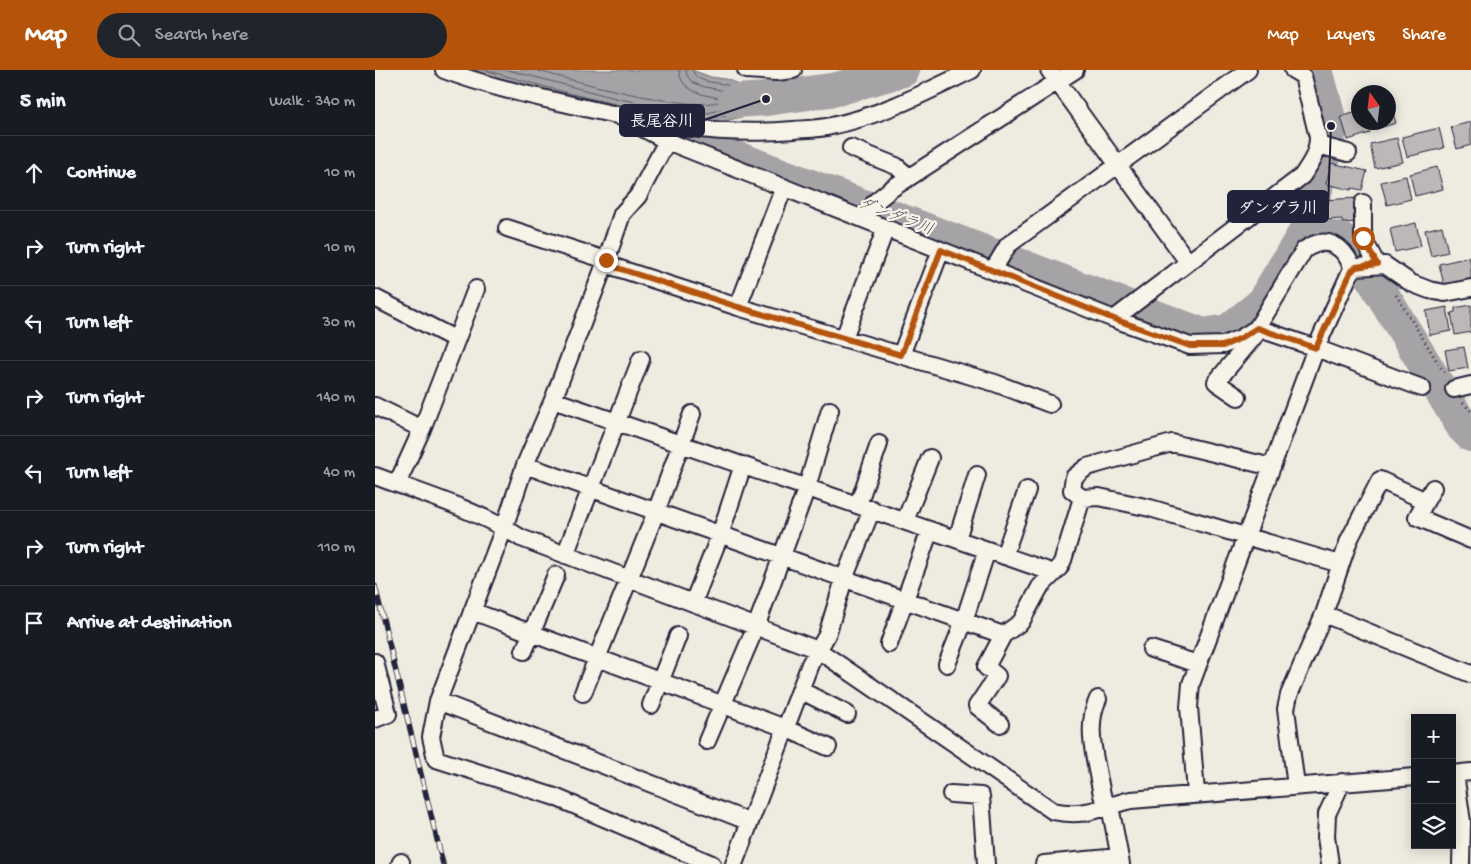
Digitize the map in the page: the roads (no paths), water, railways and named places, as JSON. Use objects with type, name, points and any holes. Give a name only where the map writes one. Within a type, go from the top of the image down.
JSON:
[{"type":"street","points":[[444,70],[535,97],[619,116],[673,127],[735,132],[773,132],[829,126],[869,117],[972,70]]},
{"type":"street","points":[[745,70],[776,72],[793,70]]},
{"type":"street","points":[[869,211],[891,189],[1054,76],[1075,70]]},
{"type":"street","points":[[997,262],[1009,245],[1248,70]]},
{"type":"street","points":[[1114,319],[1302,176],[1314,158],[1331,149],[1318,137],[1303,76],[1293,70]]},
{"type":"street","points":[[1054,76],[1188,262]]},
{"type":"street","points":[[619,116],[667,140],[784,187],[869,211],[886,228],[941,250],[997,262],[1114,319],[1190,346],[1223,346],[1259,328],[1422,388]]},
{"type":"street","points":[[667,140],[638,196],[622,214],[553,400],[525,465],[504,528],[438,701],[431,737],[436,759],[555,797],[712,864]]},
{"type":"street","points":[[851,148],[896,166],[909,177]]},
{"type":"street","points":[[738,307],[784,187]]},
{"type":"street","points":[[1363,203],[1364,266]]},
{"type":"street","points":[[507,228],[738,307],[995,383],[1050,404]]},
{"type":"street","points":[[844,338],[886,228]]},
{"type":"street","points":[[1238,398],[1217,382],[1259,328],[1305,250],[1314,243],[1323,241],[1364,266]]},
{"type":"street","points":[[901,355],[941,250]]},
{"type":"street","points":[[1196,793],[1189,707],[1191,684],[1316,348],[1350,273],[1364,266],[1385,265],[1411,283],[1429,290],[1445,293],[1471,288]]},
{"type":"street","points":[[397,484],[422,428],[476,288]]},
{"type":"street","points":[[375,298],[455,340]]},
{"type":"street","points":[[565,555],[641,360]]},
{"type":"street","points":[[1455,389],[1471,385]]},
{"type":"street","points":[[553,400],[1054,573]]},
{"type":"street","points":[[375,406],[422,428]]},
{"type":"street","points":[[707,741],[753,632],[781,557],[807,487],[830,410]]},
{"type":"street","points":[[583,693],[630,579],[692,414]]},
{"type":"street","points":[[1272,467],[1172,443],[1087,467],[1075,476],[1072,490],[1081,498],[1099,497],[1150,508],[1340,564]]},
{"type":"street","points":[[734,864],[810,664],[827,635],[865,507],[879,444]]},
{"type":"street","points":[[905,521],[930,458]]},
{"type":"street","points":[[525,465],[1003,635]]},
{"type":"street","points":[[693,603],[720,535],[743,465]]},
{"type":"street","points":[[957,539],[977,475]]},
{"type":"street","points":[[375,476],[482,517],[521,538],[693,603],[753,632],[818,650],[1053,811],[1066,814],[1082,813],[1098,811],[1131,800],[1196,793],[1411,777]]},
{"type":"street","points":[[1296,786],[1286,709],[1289,695],[1323,614],[1349,540],[1380,480],[1430,495],[1417,517],[1471,540]]},
{"type":"street","points":[[1004,556],[1027,490]]},
{"type":"street","points":[[999,724],[977,706],[997,676],[987,668],[1003,635],[1021,622],[1040,587],[1054,573],[1063,560],[1081,498]]},
{"type":"street","points":[[889,644],[930,530]]},
{"type":"street","points":[[947,664],[964,621],[987,550]]},
{"type":"street","points":[[524,651],[556,575]]},
{"type":"street","points":[[472,610],[785,728],[828,747]]},
{"type":"street","points":[[1323,614],[1471,674]]},
{"type":"street","points":[[651,705],[678,636]]},
{"type":"street","points":[[1151,649],[1198,664]]},
{"type":"street","points":[[375,662],[388,714],[375,719]]},
{"type":"street","points":[[800,690],[847,714]]},
{"type":"street","points":[[1044,864],[1120,861],[1110,806],[1102,795],[1091,725],[1092,711],[1098,699]]},
{"type":"street","points":[[438,701],[750,822]]},
{"type":"street","points":[[1459,773],[1462,822],[1461,864]]},
{"type":"street","points":[[1330,864],[1326,837],[1327,814],[1342,782]]},
{"type":"street","points":[[951,794],[981,796],[986,864]]},
{"type":"water","points":[[467,70],[692,70],[711,77],[731,80],[744,90],[757,95],[776,95],[786,100],[780,108],[704,126],[537,90]]},
{"type":"waterway","points":[[735,101],[766,99],[837,89],[903,70]]},
{"type":"waterway","name":"ダンダラ川","points":[[1306,231],[1331,126],[1316,70]]},
{"type":"waterway","name":"ダンダラ川","points":[[697,138],[710,148],[1203,335],[1228,331],[1262,304],[1306,231],[1351,243],[1463,427],[1471,435]]},
{"type":"railway","points":[[375,586],[443,864]]},
{"type":"place","name":"長尾谷川","points":[[766,99]]},
{"type":"place","name":"ダンダラ川","points":[[1331,126]]}]
